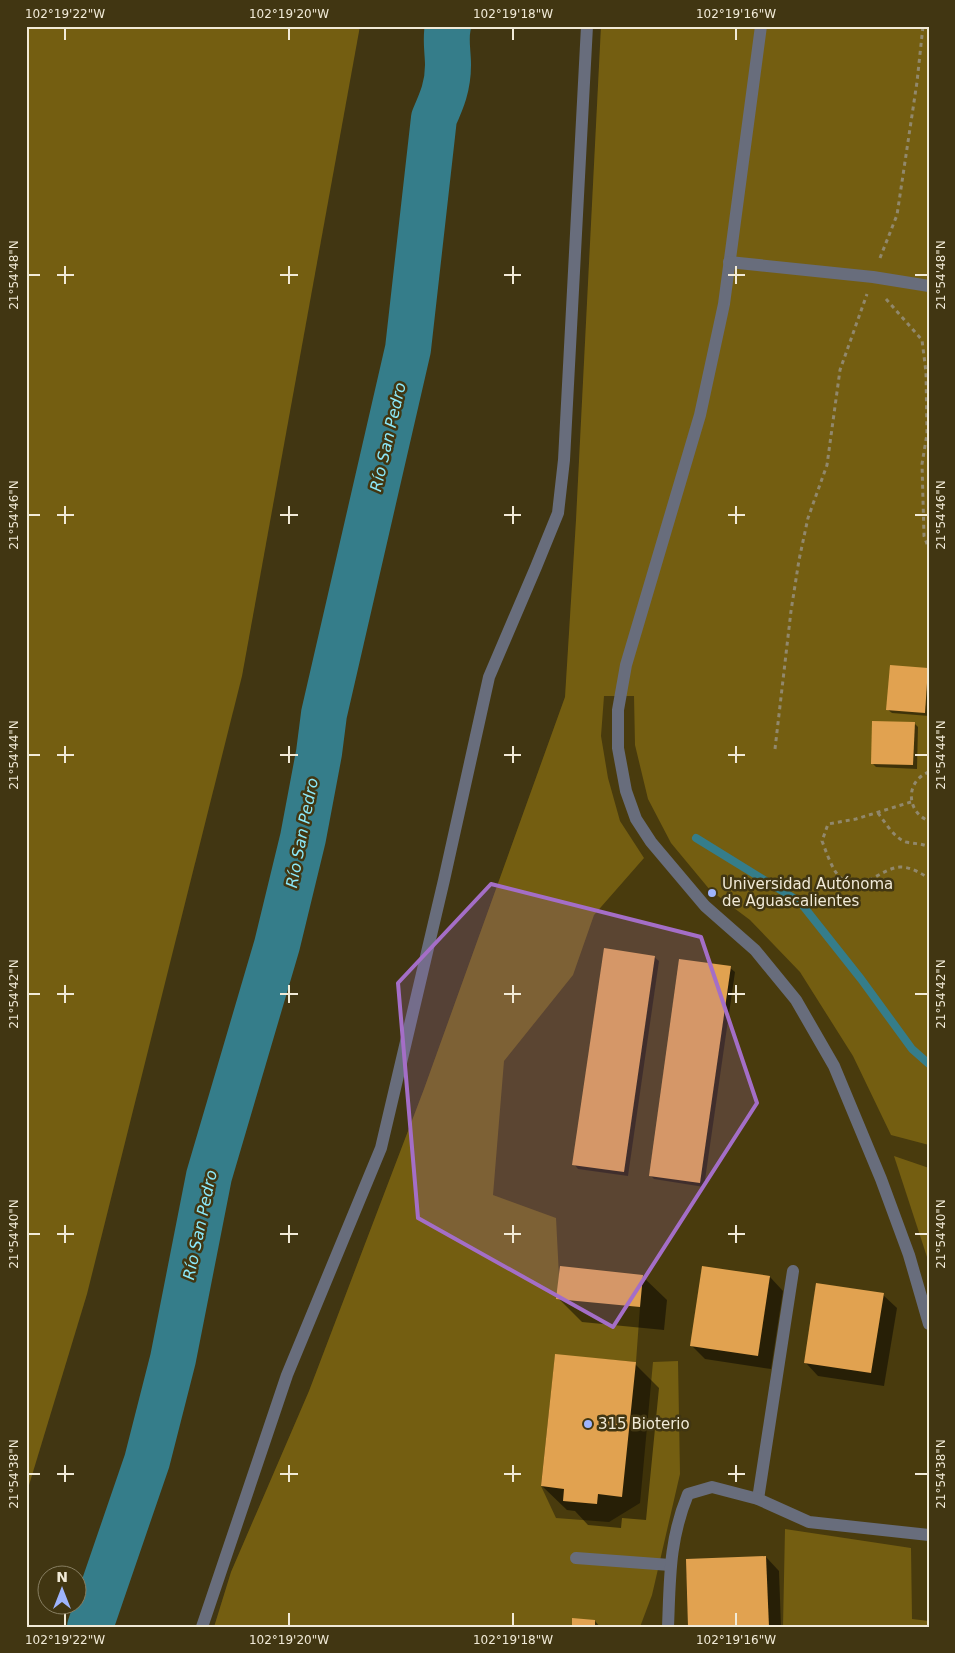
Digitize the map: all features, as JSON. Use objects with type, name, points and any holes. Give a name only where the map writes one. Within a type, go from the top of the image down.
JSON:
[{"type":"street","points":[[202,1627],[288,1375],[381,1148],[444,880],[489,677],[558,513],[565,450],[587,26]]},
{"type":"street","points":[[761,26],[724,304],[700,415],[626,665],[618,710],[618,748],[626,791],[636,819],[651,842],[704,906],[755,950],[790,992],[834,1066],[881,1179],[909,1256],[929,1324]]},
{"type":"street","points":[[730,262],[873,277],[929,286]]},
{"type":"street","points":[[758,1499],[793,1271]]},
{"type":"street","points":[[668,1627],[670,1565],[678,1518],[688,1494],[712,1487],[758,1499],[809,1522],[929,1534]]},
{"type":"street","points":[[576,1558],[670,1565]]},
{"type":"path","points":[[775,749],[791,611],[799,560],[808,518],[827,465],[840,370],[897,215],[917,82],[923,26]]},
{"type":"path","points":[[873,277],[889,304],[922,340],[926,372],[927,434],[922,464],[924,536],[929,549]]},
{"type":"path","points":[[929,772],[918,778],[911,794],[914,810],[920,817],[929,821]]},
{"type":"path","points":[[911,802],[878,813],[828,824],[822,841],[834,868],[842,879],[855,884],[868,881],[884,872],[900,867],[918,871],[929,878]]},
{"type":"path","points":[[878,813],[904,841],[924,844],[929,848]]},
{"type":"highlighted area","points":[[491,884],[701,937],[757,1103],[613,1327],[418,1218],[398,983]]},
{"type":"shaded area","points":[[26,26],[360,26],[242,676],[87,1294],[26,1495]]},
{"type":"shaded area","name":"Universidad Autónoma de Aguascalientes","points":[[601,26],[929,26],[929,1627],[214,1627],[231,1572],[309,1391],[424,1089],[565,697],[576,520]]},
{"type":"shaded area","name":"Universidad Autónoma de Aguascalientes","points":[[601,26],[929,26],[929,1145],[891,1135],[853,1056],[800,972],[750,920],[710,890],[671,843],[648,799],[635,745],[634,696],[604,696],[601,736],[608,778],[620,821],[644,858],[594,915],[573,975],[504,1061],[493,1195],[556,1218],[559,1276],[640,1307],[636,1362],[555,1355],[541,1486],[556,1518],[609,1522],[640,1503],[653,1362],[678,1361],[680,1474],[652,1595],[640,1627],[214,1627],[231,1572],[309,1391],[424,1089],[565,697],[576,520]]},
{"type":"shaded area","points":[[894,1156],[929,1168],[929,1263]]},
{"type":"shaded area","points":[[785,1529],[911,1548],[912,1619],[929,1621],[929,1627],[783,1627]]},
{"type":"building","points":[[890,665],[928,668],[925,713],[886,710]]},
{"type":"building","points":[[872,721],[915,722],[913,765],[871,764]]},
{"type":"building","points":[[604,948],[655,956],[624,1172],[572,1165]]},
{"type":"building","points":[[679,959],[731,966],[700,1183],[649,1176]]},
{"type":"building","points":[[560,1266],[643,1275],[640,1307],[556,1299]]},
{"type":"building","points":[[702,1266],[770,1276],[758,1356],[690,1346]]},
{"type":"building","points":[[816,1283],[884,1293],[871,1373],[804,1363]]},
{"type":"building","name":"315 Bioterio","points":[[555,1354],[636,1362],[622,1497],[598,1494],[597,1504],[563,1501],[564,1489],[541,1486]]},
{"type":"building","points":[[766,1556],[769,1627],[688,1627],[686,1559]]},
{"type":"building","points":[[572,1618],[595,1620],[595,1627],[572,1627]]},
{"type":"waterway","name":"Río San Pedro","points":[[90,1627],[147,1461],[173,1359],[209,1176],[277,945],[303,838],[319,753],[324,714],[408,349],[434,118],[447,80],[448,26]]},
{"type":"waterway","points":[[696,838],[800,902],[861,979],[912,1049],[929,1064]]},
{"type":"place","name":"Universidad Autónoma de Aguascalientes","points":[[712,893]]},
{"type":"place","name":"315 Bioterio","points":[[588,1424]]}]
